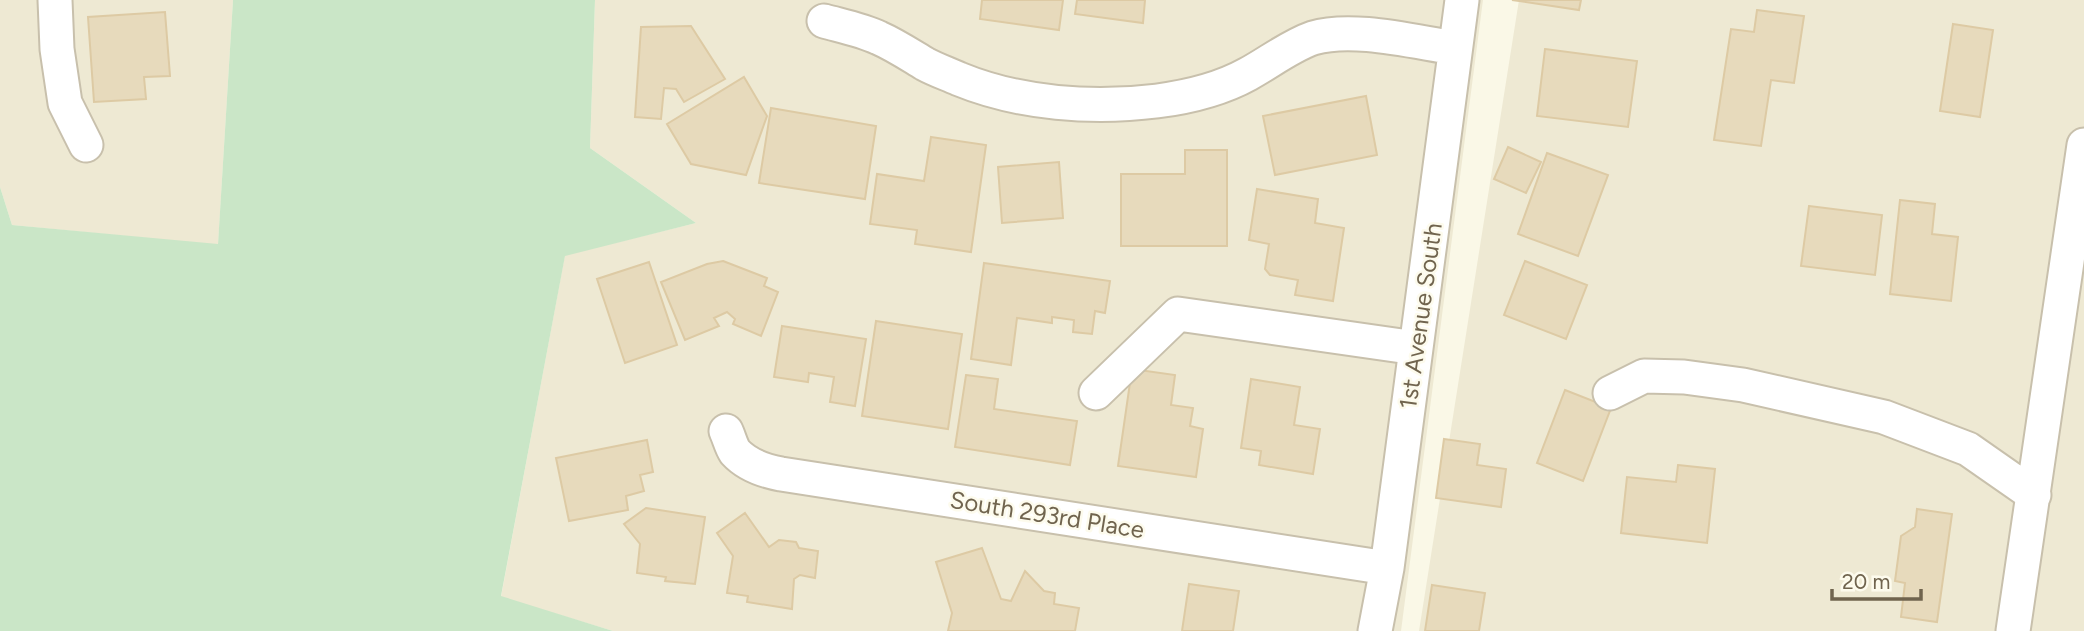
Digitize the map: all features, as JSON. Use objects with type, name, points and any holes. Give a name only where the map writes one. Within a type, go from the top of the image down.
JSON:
[{"type":"street","points":[[55,0],[57,49],[65,103],[86,145]]},
{"type":"street","name":"1st Avenue South","points":[[1375,631],[1387,568],[1462,0]]},
{"type":"street","points":[[824,21],[878,37],[929,66],[963,80],[1016,96],[1043,101],[1084,103],[1157,101],[1195,94],[1247,75],[1298,45],[1327,35],[1363,34],[1455,48]]},
{"type":"street","points":[[2013,631],[2084,145]]},
{"type":"street","points":[[1096,393],[1178,314],[1416,348]]},
{"type":"street","points":[[1610,393],[1644,376],[1684,377],[1743,384],[1884,417],[1968,449],[2034,495]]},
{"type":"street","name":"South 293rd Place","points":[[726,431],[734,451],[765,471],[1387,568]]},
{"type":"shaded area","points":[[0,0],[233,0],[218,245],[12,225],[0,187]]},
{"type":"shaded area","points":[[595,0],[1483,0],[1401,631],[613,631],[501,597],[565,255],[696,223],[590,148]]},
{"type":"shaded area","points":[[1519,0],[2084,0],[2084,631],[1419,631]]},
{"type":"green space","points":[[233,0],[595,0],[590,148],[696,223],[565,256],[501,596],[613,631],[0,631],[0,187],[12,225],[218,244]]},
{"type":"building","points":[[982,0],[1063,0],[1059,30],[980,19]]},
{"type":"building","points":[[1077,0],[1145,0],[1143,23],[1075,14]]},
{"type":"building","points":[[1512,0],[1581,0],[1579,10]]},
{"type":"building","points":[[1757,10],[1804,16],[1794,83],[1771,80],[1761,146],[1714,140],[1731,29],[1754,32]]},
{"type":"building","points":[[165,12],[170,76],[144,77],[146,99],[94,102],[88,17]]},
{"type":"building","points":[[1953,24],[1993,30],[1980,117],[1940,111]]},
{"type":"building","points":[[691,26],[725,79],[684,102],[676,89],[664,88],[661,119],[635,117],[641,27]]},
{"type":"building","points":[[1545,49],[1637,61],[1628,127],[1537,116]]},
{"type":"building","points":[[744,77],[767,116],[746,175],[691,164],[667,124]]},
{"type":"building","points":[[1366,96],[1377,155],[1275,175],[1263,116]]},
{"type":"building","points":[[771,108],[876,126],[865,199],[759,183]]},
{"type":"building","points":[[931,137],[986,145],[971,252],[915,244],[917,230],[870,224],[877,174],[924,181]]},
{"type":"building","points":[[1508,147],[1541,162],[1526,193],[1494,179]]},
{"type":"building","points":[[1185,150],[1227,150],[1227,246],[1121,246],[1121,174],[1185,174]]},
{"type":"building","points":[[1547,153],[1608,175],[1578,256],[1518,234]]},
{"type":"building","points":[[1059,162],[1063,218],[1002,223],[998,167]]},
{"type":"building","points":[[1257,189],[1318,199],[1315,223],[1344,228],[1333,301],[1295,295],[1298,280],[1270,275],[1265,269],[1269,244],[1249,240]]},
{"type":"building","points":[[1900,200],[1935,204],[1932,234],[1958,237],[1951,301],[1890,294]]},
{"type":"building","points":[[1809,206],[1882,215],[1875,275],[1801,266]]},
{"type":"building","points":[[723,261],[767,278],[764,286],[778,292],[761,336],[733,324],[735,319],[727,312],[714,318],[719,326],[685,340],[661,282],[707,264]]},
{"type":"building","points":[[1525,261],[1587,285],[1566,339],[1504,315]]},
{"type":"building","points":[[649,262],[677,345],[625,363],[597,279]]},
{"type":"building","points":[[984,263],[1110,281],[1105,313],[1095,311],[1092,334],[1073,332],[1074,320],[1052,317],[1052,323],[1017,318],[1011,365],[971,359]]},
{"type":"building","points":[[876,321],[962,334],[948,429],[862,416]]},
{"type":"building","points":[[782,326],[866,339],[855,406],[830,402],[834,377],[809,373],[808,382],[774,377]]},
{"type":"building","points":[[1132,369],[1175,375],[1171,405],[1193,408],[1190,426],[1203,429],[1196,477],[1118,466]]},
{"type":"building","points":[[966,375],[998,379],[994,409],[1077,421],[1070,465],[955,447]]},
{"type":"building","points":[[1251,379],[1300,387],[1294,425],[1320,429],[1313,474],[1259,465],[1261,451],[1241,448]]},
{"type":"building","points":[[1565,390],[1611,408],[1583,481],[1537,463]]},
{"type":"building","points":[[1444,439],[1480,444],[1477,465],[1506,469],[1501,507],[1436,498]]},
{"type":"building","points":[[647,440],[653,472],[640,475],[644,491],[626,496],[628,510],[569,521],[556,458]]},
{"type":"building","points":[[1678,465],[1715,469],[1707,543],[1621,533],[1627,477],[1676,482]]},
{"type":"building","points":[[646,508],[705,517],[695,584],[665,581],[666,577],[637,573],[640,544],[624,524]]},
{"type":"building","points":[[1917,509],[1952,514],[1937,622],[1901,617],[1905,583],[1895,581],[1901,536],[1915,527]]},
{"type":"building","points":[[745,513],[769,547],[779,540],[796,542],[799,548],[818,551],[815,578],[800,575],[794,579],[792,609],[747,602],[748,596],[727,593],[733,556],[717,533]]},
{"type":"building","points":[[982,548],[1001,599],[1011,601],[1025,571],[1044,591],[1055,593],[1054,604],[1079,608],[1075,631],[948,631],[952,613],[936,562]]},
{"type":"building","points":[[1189,584],[1239,591],[1233,631],[1182,631]]},
{"type":"building","points":[[1432,585],[1485,593],[1479,631],[1425,631]]}]
